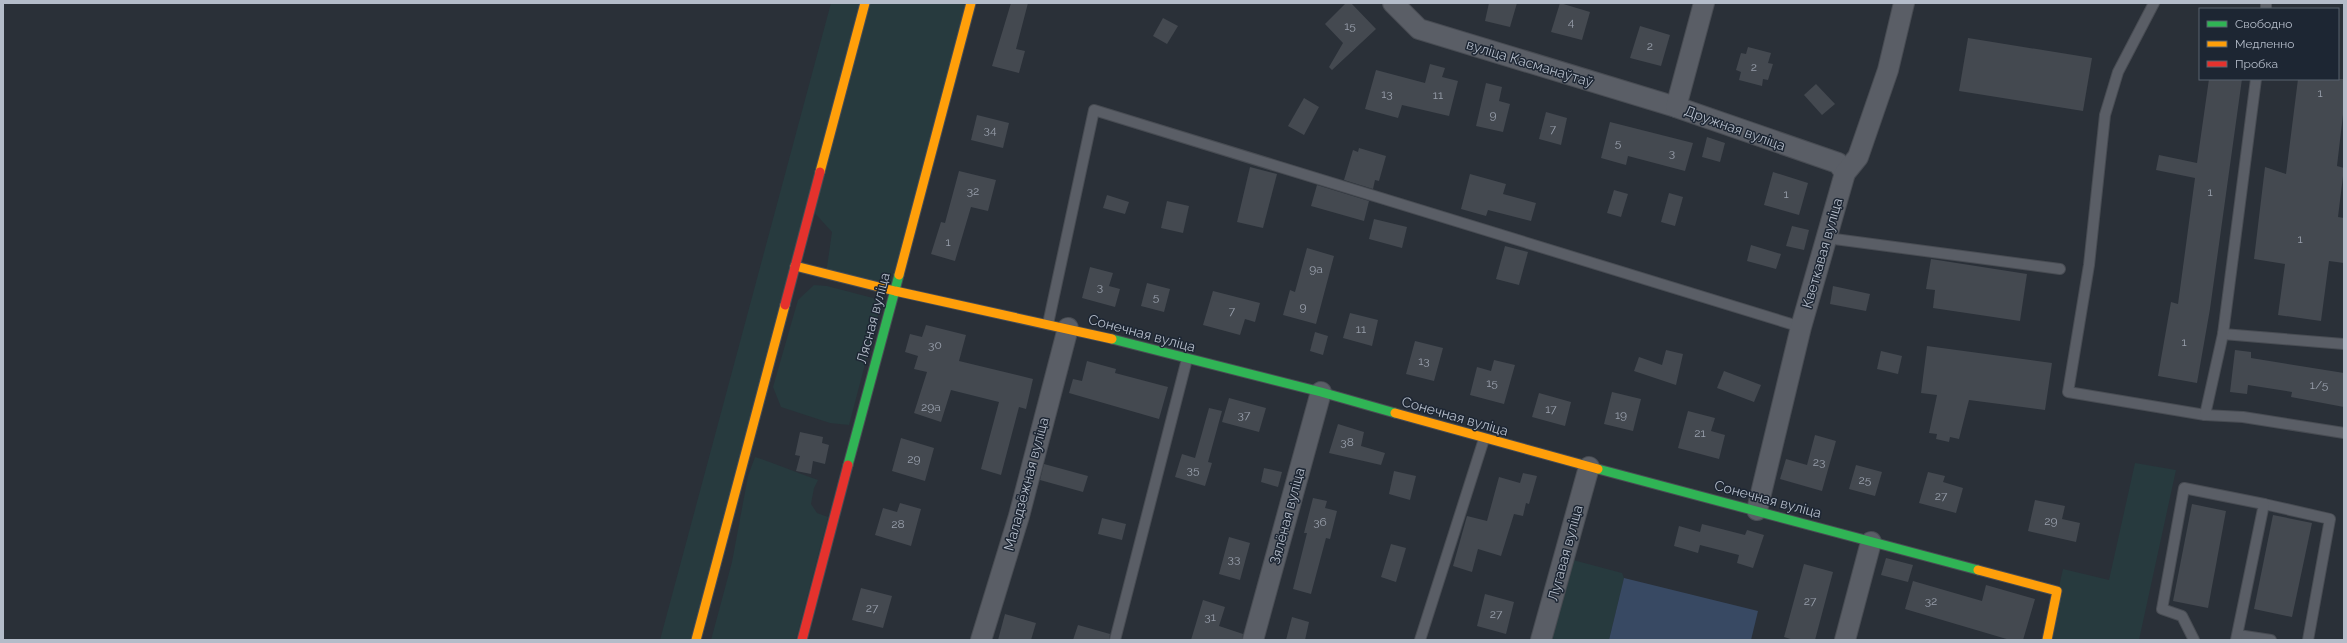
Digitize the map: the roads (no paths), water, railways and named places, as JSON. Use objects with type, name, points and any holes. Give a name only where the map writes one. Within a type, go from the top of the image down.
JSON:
[{"type":"street","points":[[696,640],[865,3]]},
{"type":"street","name":"Лясная вуліца","points":[[802,640],[971,3]]},
{"type":"street","name":"вуліца Касманаўтаў","points":[[1393,3],[1419,29],[1676,107]]},
{"type":"street","name":"Дружная вуліца","points":[[1704,3],[1676,107],[1838,163],[1845,173]]},
{"type":"street","name":"Кветкавая вуліца","points":[[1757,510],[1801,327],[1845,173],[1858,157],[1888,70],[1904,3]]},
{"type":"street","name":"Сонечная вуліца","points":[[795,266],[895,291],[1068,328],[1321,392],[1484,439],[1757,510],[1871,542],[2058,591],[2047,640]]},
{"type":"street","name":"Маладзёжная вуліца","points":[[981,640],[1019,516],[1068,328]]},
{"type":"street","name":"Зялёная вуліца","points":[[1253,640],[1321,392]]},
{"type":"street","name":"Лугавая вуліца","points":[[1542,640],[1589,467]]},
{"type":"street","points":[[1845,640],[1871,542]]},
{"type":"lane","points":[[2154,3],[2118,72],[2105,115],[2089,265],[2068,392],[2205,415],[2243,417],[2344,433]]},
{"type":"lane","points":[[2205,415],[2223,334],[2256,80]]},
{"type":"lane","points":[[1048,324],[1094,110],[1801,327]]},
{"type":"lane","points":[[1827,238],[2060,269]]},
{"type":"lane","points":[[2223,334],[2344,344]]},
{"type":"lane","points":[[1115,640],[1187,359]]},
{"type":"lane","points":[[1420,640],[1484,439]]},
{"type":"lane","points":[[2194,640],[2182,616],[2162,609],[2184,488],[2330,518],[2308,640]]},
{"type":"lane","points":[[2264,504],[2237,637],[2271,640]]},
{"type":"water","points":[[1624,578],[1758,611],[1751,640],[1609,640]]}]
